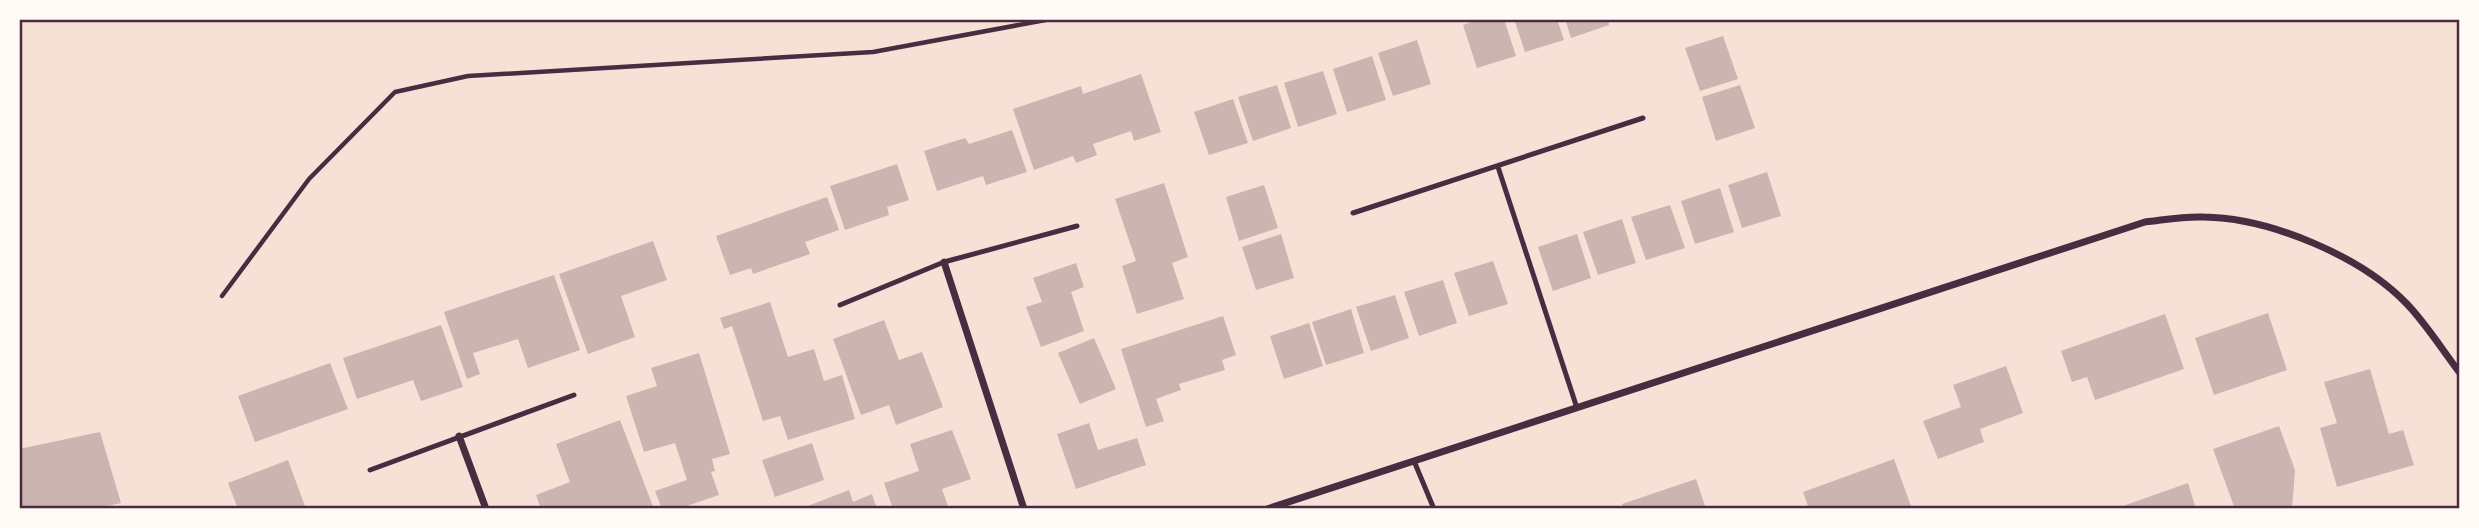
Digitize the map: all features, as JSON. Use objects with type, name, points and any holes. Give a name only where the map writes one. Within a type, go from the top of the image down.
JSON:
[{"type":"street","points":[[1267,509],[1576,405],[2145,222],[2204,217],[2271,227],[2328,250],[2374,277],[2407,304],[2460,373]]},
{"type":"street","points":[[944,262],[1024,509]]},
{"type":"street","points":[[459,436],[486,509]]},
{"type":"lane","points":[[1353,213],[1643,118]]},
{"type":"lane","points":[[1498,167],[1576,405]]},
{"type":"lane","points":[[841,305],[944,262],[1077,226]]},
{"type":"lane","points":[[370,470],[573,395]]},
{"type":"lane","points":[[1414,461],[1434,509]]},
{"type":"path","points":[[222,296],[309,179],[395,92],[468,76],[873,52],[1051,19]]},
{"type":"building","points":[[1480,19],[1504,19],[1516,56],[1477,68],[1463,25]]},
{"type":"building","points":[[1514,19],[1557,19],[1564,40],[1525,52]]},
{"type":"building","points":[[1565,19],[1608,19],[1609,25],[1571,38]]},
{"type":"building","points":[[1723,36],[1738,79],[1700,91],[1685,48]]},
{"type":"building","points":[[1417,40],[1431,84],[1393,96],[1378,53]]},
{"type":"building","points":[[1372,56],[1386,100],[1347,112],[1333,69]]},
{"type":"building","points":[[1323,71],[1337,114],[1298,127],[1284,83]]},
{"type":"building","points":[[1141,74],[1161,132],[1134,141],[1131,131],[1093,144],[1097,155],[1076,163],[1073,156],[1034,170],[1013,109],[1081,86],[1083,94]]},
{"type":"building","points":[[1277,85],[1291,128],[1253,141],[1238,97]]},
{"type":"building","points":[[1740,85],[1755,128],[1716,141],[1702,97]]},
{"type":"building","points":[[1233,99],[1248,143],[1209,155],[1194,112]]},
{"type":"building","points":[[1012,130],[1027,172],[986,185],[983,176],[937,191],[924,151],[965,138],[969,144]]},
{"type":"building","points":[[897,164],[909,200],[887,207],[889,215],[845,230],[830,186]]},
{"type":"building","points":[[1767,172],[1781,216],[1742,228],[1728,185]]},
{"type":"building","points":[[1164,183],[1188,257],[1172,263],[1184,299],[1137,314],[1122,266],[1136,261],[1115,199]]},
{"type":"building","points":[[1264,185],[1278,228],[1239,241],[1226,197]]},
{"type":"building","points":[[1720,188],[1734,232],[1695,244],[1681,201]]},
{"type":"building","points":[[827,197],[839,230],[805,242],[810,254],[753,274],[751,268],[730,275],[716,236]]},
{"type":"building","points":[[1670,205],[1685,248],[1646,260],[1631,217]]},
{"type":"building","points":[[1622,219],[1636,263],[1598,275],[1583,232]]},
{"type":"building","points":[[1281,234],[1294,278],[1256,290],[1242,247]]},
{"type":"building","points":[[1577,234],[1591,278],[1553,291],[1538,247]]},
{"type":"building","points":[[653,241],[667,280],[621,296],[635,337],[588,354],[559,274]]},
{"type":"building","points":[[1493,261],[1508,304],[1469,316],[1454,273]]},
{"type":"building","points":[[1076,263],[1084,287],[1071,292],[1084,331],[1041,347],[1026,307],[1042,302],[1033,278]]},
{"type":"building","points":[[554,275],[580,350],[528,368],[518,339],[473,353],[480,374],[467,379],[444,312]]},
{"type":"building","points":[[1443,280],[1457,323],[1419,336],[1404,292]]},
{"type":"building","points":[[1395,295],[1409,338],[1371,351],[1356,307]]},
{"type":"building","points":[[770,302],[788,357],[814,349],[824,381],[842,375],[855,419],[788,440],[780,416],[763,421],[732,326],[724,329],[720,318]]},
{"type":"building","points":[[1351,309],[1364,353],[1326,365],[1312,322]]},
{"type":"building","points":[[2268,313],[2287,370],[2214,395],[2195,338]]},
{"type":"building","points":[[2165,314],[2184,369],[2095,400],[2087,377],[2072,382],[2061,351]]},
{"type":"building","points":[[1223,316],[1236,355],[1222,360],[1225,370],[1179,384],[1181,390],[1156,399],[1164,421],[1146,427],[1121,349]]},
{"type":"building","points":[[884,320],[899,360],[922,352],[943,407],[896,425],[889,405],[861,415],[833,339]]},
{"type":"building","points":[[1309,323],[1323,366],[1284,379],[1270,336]]},
{"type":"building","points":[[441,325],[463,387],[421,401],[413,380],[357,399],[343,358]]},
{"type":"building","points":[[1094,338],[1116,389],[1080,404],[1058,353]]},
{"type":"building","points":[[699,353],[730,454],[712,459],[715,471],[711,472],[719,495],[678,509],[662,509],[655,491],[687,480],[675,443],[644,452],[626,396],[657,386],[651,368]]},
{"type":"building","points":[[330,363],[348,409],[255,442],[238,396]]},
{"type":"building","points":[[2006,366],[2023,413],[1980,429],[1984,442],[1938,459],[1923,421],[1961,407],[1953,385]]},
{"type":"building","points":[[2370,369],[2389,434],[2403,430],[2414,465],[2337,487],[2320,428],[2337,423],[2324,382]]},
{"type":"building","points":[[620,420],[654,509],[541,509],[536,495],[570,482],[556,444]]},
{"type":"building","points":[[1089,423],[1098,450],[1137,438],[1146,465],[1076,489],[1057,434]]},
{"type":"building","points":[[2279,426],[2295,470],[2292,509],[2235,509],[2213,449]]},
{"type":"building","points":[[952,430],[971,479],[942,489],[949,509],[893,509],[884,483],[919,471],[910,444]]},
{"type":"building","points":[[100,432],[121,503],[94,509],[19,509],[19,449]]},
{"type":"building","points":[[812,443],[824,480],[775,497],[762,460]]},
{"type":"building","points":[[1894,459],[1911,506],[1809,509],[1803,492]]},
{"type":"building","points":[[288,460],[306,509],[238,509],[228,483]]},
{"type":"building","points":[[1696,479],[1706,509],[1624,509],[1622,504]]},
{"type":"building","points":[[2188,483],[2196,509],[2117,509],[2117,508]]},
{"type":"building","points":[[849,490],[853,502],[872,494],[877,509],[800,509]]}]
